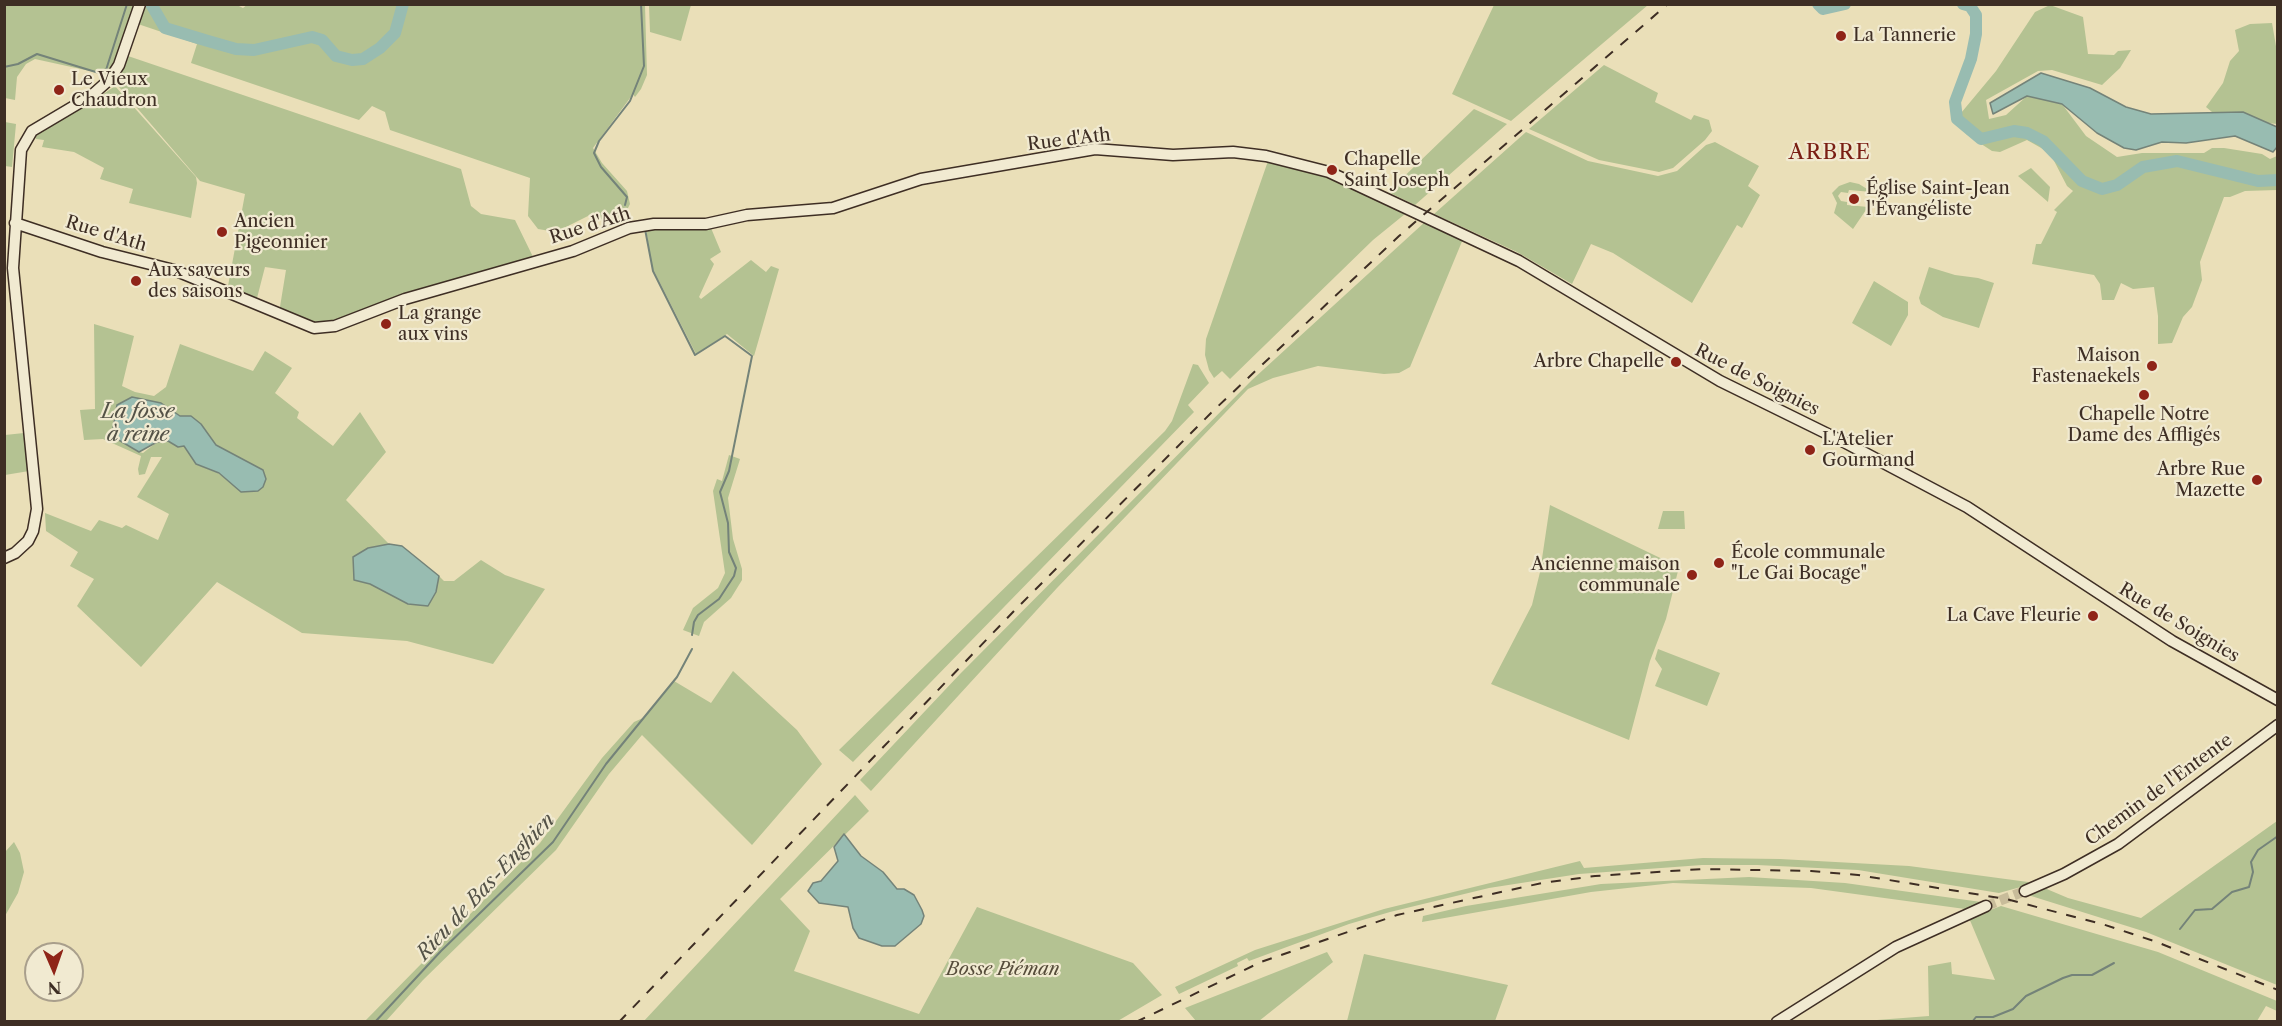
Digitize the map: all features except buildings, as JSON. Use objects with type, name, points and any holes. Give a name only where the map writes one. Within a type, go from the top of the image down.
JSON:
[{"type":"street","points":[[4,558],[15,553],[28,541],[33,531],[37,509],[13,268],[18,165],[24,143],[38,127],[91,96],[110,79],[119,65],[140,4]]},
{"type":"street","name":"Rue d'Ath","points":[[15,223],[102,252],[174,270],[314,328],[335,326],[405,299],[573,251],[629,228],[654,224],[706,224],[747,216],[825,209],[854,203],[921,180],[1095,149],[1173,155],[1233,152]]},
{"type":"street","name":"Rue de Soignies","points":[[1233,152],[1289,161],[1329,172],[1519,261],[1720,381],[1846,443],[1967,507],[2172,641],[2277,700]]},
{"type":"street","name":"Chemin de l'Entente","points":[[2025,891],[2064,874],[2118,844],[2277,725]]},
{"type":"street","points":[[1777,1022],[1896,947],[1986,906]]},
{"type":"green space","points":[[144,4],[235,4],[243,8],[248,4],[645,5],[647,75],[641,89],[635,97],[633,94],[593,148],[602,163],[627,191],[630,204],[626,212],[610,224],[592,214],[556,232],[538,229],[528,216],[530,178],[390,130],[385,112],[372,106],[359,120],[191,63],[197,44],[138,24]]},
{"type":"green space","points":[[1494,4],[1648,5],[1511,121],[1452,94]]},
{"type":"green space","points":[[4,5],[134,5],[114,66],[108,75],[35,59],[26,64],[17,77],[15,100],[5,98]]},
{"type":"green space","points":[[649,5],[691,5],[681,41],[650,32]]},
{"type":"green space","points":[[2050,5],[2083,17],[2088,54],[2114,55],[2118,51],[2131,50],[2120,68],[2102,85],[2052,70],[2038,71],[1986,100],[1989,119],[2006,115],[2027,96],[2062,104],[2086,136],[2117,157],[2142,153],[2204,153],[2212,148],[2262,154],[2270,159],[2277,156],[2277,190],[2245,191],[2224,197],[2200,262],[2202,280],[2192,307],[2183,317],[2172,343],[2158,344],[2158,316],[2154,287],[2133,289],[2121,283],[2114,300],[2102,300],[2100,284],[2094,275],[2032,264],[2036,244],[2041,244],[2057,212],[2054,210],[2073,191],[2067,186],[2050,153],[2027,140],[2000,152],[1992,151],[1966,134],[1961,113],[1996,71],[2035,12]]},
{"type":"green space","points":[[2272,23],[2277,52],[2277,124],[2268,123],[2243,112],[2212,112],[2206,107],[2223,83],[2230,61],[2239,51],[2235,30],[2250,24]]},
{"type":"green space","points":[[128,56],[461,169],[471,206],[481,214],[515,220],[535,261],[314,328],[279,313],[286,270],[265,267],[257,298],[228,286],[245,194],[200,181],[119,87],[118,81]]},
{"type":"green space","points":[[1604,65],[1658,93],[1655,102],[1691,120],[1694,115],[1709,120],[1712,131],[1673,168],[1659,172],[1599,160],[1529,129]]},
{"type":"green space","points":[[115,86],[196,177],[191,218],[129,203],[133,189],[100,179],[104,168],[74,152],[42,147],[44,140],[36,139],[35,135],[48,124],[86,106]]},
{"type":"green space","points":[[1474,109],[1507,124],[1415,205],[1388,192]]},
{"type":"green space","points":[[5,122],[16,124],[12,167],[5,166]]},
{"type":"green space","points":[[1526,132],[1588,161],[1658,176],[1677,171],[1706,145],[1715,142],[1759,166],[1748,186],[1760,195],[1742,228],[1737,225],[1692,303],[1613,253],[1591,244],[1572,284],[1517,252],[1434,214]]},
{"type":"green space","points":[[1268,161],[1328,176],[1405,214],[1373,240],[1230,379],[1222,371],[1214,378],[1205,355],[1206,339]]},
{"type":"green space","points":[[2031,168],[2050,187],[2048,202],[2018,176]]},
{"type":"green space","points":[[1850,182],[1859,184],[1872,192],[1849,190],[1848,193],[1841,192],[1838,196],[1841,201],[1847,202],[1847,205],[1868,207],[1853,229],[1834,213],[1837,203],[1832,193],[1839,186]]},
{"type":"green space","points":[[1426,221],[1463,239],[1410,367],[1399,373],[1384,374],[1318,366],[1273,378],[1248,389],[1057,588],[871,791],[860,780],[960,674],[1252,380]]},
{"type":"green space","points":[[711,228],[721,252],[710,259],[714,264],[699,297],[701,299],[751,260],[766,272],[771,266],[779,269],[754,356],[727,334],[696,354],[652,267],[646,229]]},
{"type":"green space","points":[[1929,267],[1994,283],[1979,328],[1943,317],[1921,304],[1919,298]]},
{"type":"green space","points":[[1874,281],[1908,302],[1908,315],[1891,346],[1852,323]]},
{"type":"green space","points":[[94,324],[134,336],[122,386],[135,392],[154,396],[166,387],[180,344],[253,371],[265,351],[292,368],[275,393],[299,412],[297,418],[333,446],[360,412],[386,452],[346,500],[389,544],[368,548],[354,580],[370,584],[408,604],[436,592],[439,576],[444,581],[454,581],[481,560],[505,575],[545,589],[493,664],[407,641],[302,633],[217,582],[141,667],[77,606],[94,579],[70,566],[78,552],[46,531],[45,513],[91,531],[99,520],[122,528],[126,525],[158,540],[169,514],[137,497],[162,457],[151,457],[145,474],[139,475],[141,456],[103,439],[84,440],[80,410],[95,409]],"holes":[[[161,403],[180,416],[201,424],[216,445],[263,470],[241,490],[218,473],[198,465],[184,446],[168,441],[157,442],[143,453],[136,451],[112,434],[114,414]]]},
{"type":"green space","points":[[1193,364],[1198,365],[1209,383],[1188,405],[1194,412],[853,762],[839,750],[1165,431],[1172,421]]},
{"type":"green space","points":[[24,433],[29,471],[5,475],[5,435]]},
{"type":"green space","points":[[729,455],[740,459],[728,498],[733,539],[742,569],[742,580],[731,598],[704,622],[699,636],[683,630],[693,608],[718,588],[725,573],[713,491],[717,479],[722,481]]},
{"type":"green space","points":[[1550,505],[1679,567],[1666,619],[1650,661],[1629,740],[1491,684],[1532,605],[1540,572]]},
{"type":"green space","points":[[1663,511],[1684,511],[1685,529],[1658,529]]},
{"type":"green space","points":[[1658,649],[1720,673],[1707,706],[1655,686],[1662,669],[1655,659]]},
{"type":"green space","points":[[733,671],[797,730],[822,764],[752,845],[642,735],[609,774],[556,850],[423,980],[386,1021],[365,1021],[540,843],[602,758],[634,722],[643,718],[674,681],[711,703]]},
{"type":"green space","name":"Bosse Piéman","points":[[855,795],[869,811],[780,899],[810,931],[794,971],[919,1014],[977,907],[1133,963],[1162,995],[1116,1022],[643,1022]]},
{"type":"green space","points":[[2277,821],[2277,985],[2146,932],[2028,895],[2042,887],[2068,898],[2141,918]]},
{"type":"green space","points":[[14,842],[20,853],[24,872],[18,893],[5,916],[5,852]]},
{"type":"green space","points":[[1703,858],[1780,859],[1909,866],[2028,882],[2028,885],[1999,893],[1858,870],[1757,865],[1702,865],[1579,874],[1489,888],[1390,912],[1349,924],[1249,961],[1247,958],[1237,963],[1238,966],[1179,994],[1175,987],[1255,950],[1384,909],[1580,861],[1584,868]]},
{"type":"green space","points":[[1749,877],[1845,883],[1981,902],[1965,909],[1811,888],[1673,883],[1591,892],[1422,922],[1423,916],[1466,906],[1601,884]]},
{"type":"green space","points":[[2001,906],[2158,952],[2277,1001],[2277,1011],[2266,1006],[2257,1021],[1851,1022],[1929,1016],[1928,966],[1951,962],[1952,974],[1995,980],[1969,918]]},
{"type":"green space","points":[[1327,952],[1333,962],[1259,1021],[1196,1021],[1185,1008]]},
{"type":"green space","points":[[1364,954],[1508,985],[1495,1021],[1347,1021]]},
{"type":"water","points":[[2041,73],[2090,88],[2126,107],[2151,114],[2243,112],[2277,127],[2277,147],[2273,152],[2235,136],[2186,143],[2162,142],[2136,150],[2124,148],[2097,133],[2062,104],[2027,96],[1993,114],[1990,103]]},
{"type":"water","name":"La fosse à reine","points":[[132,397],[161,403],[180,416],[191,416],[201,424],[216,445],[263,470],[266,479],[263,487],[258,491],[241,492],[219,473],[196,464],[184,446],[178,447],[168,441],[157,442],[139,452],[117,439],[112,434],[117,405]]},
{"type":"water","points":[[389,544],[402,546],[439,576],[436,592],[428,606],[408,604],[370,584],[354,580],[353,557],[368,548]]},
{"type":"water","points":[[844,834],[861,856],[883,872],[897,889],[904,889],[914,895],[922,910],[924,916],[921,924],[895,946],[882,946],[859,938],[853,928],[848,907],[819,903],[808,891],[813,883],[821,881],[838,861],[834,847]]},
{"type":"waterway","points":[[4,67],[18,64],[37,54],[99,73],[106,70],[127,4]]},
{"type":"waterway","points":[[151,4],[165,28],[236,49],[254,50],[312,37],[322,40],[336,56],[352,60],[363,59],[380,48],[395,33],[403,4]]},
{"type":"waterway","name":"Rieu de Bas-Enghien","points":[[625,205],[627,197],[601,167],[594,153],[599,141],[630,101],[644,66],[641,4]]},
{"type":"waterway","points":[[1818,4],[1823,9],[1845,4]]},
{"type":"waterway","points":[[1963,4],[1970,6],[1976,15],[1976,34],[1971,59],[1955,102],[1957,119],[1981,139],[2014,131],[2027,133],[2043,141],[2082,181],[2102,189],[2117,185],[2143,167],[2177,161],[2258,181],[2278,180]]},
{"type":"waterway","name":"Rieu de Bas-Enghien","points":[[645,229],[653,271],[695,355],[725,336],[752,356],[729,471],[720,492],[728,523],[729,552],[736,568],[734,576],[719,599],[698,615],[694,622],[692,635]]},
{"type":"waterway","name":"Rieu de Bas-Enghien","points":[[375,1022],[441,951],[553,842],[606,764],[677,677],[692,649]]},
{"type":"waterway","points":[[2180,929],[2195,910],[2212,909],[2232,892],[2249,887],[2253,872],[2251,862],[2258,850],[2278,836]]},
{"type":"waterway","points":[[1972,1022],[1976,1017],[1993,1017],[2013,1009],[2026,996],[2063,978],[2072,975],[2092,975],[2114,963]]},
{"type":"tunnel","points":[[1986,906],[2025,891]]},
{"type":"railway","points":[[619,1022],[1015,610],[1214,410],[1399,236],[1668,4]]},
{"type":"railway","points":[[1136,1022],[1261,962],[1397,915],[1542,883],[1595,876],[1703,869],[1811,871],[1858,875],[2006,899],[2102,924],[2154,941],[2278,990]]},
{"type":"place","name":"La Tannerie","points":[[1841,36]]},
{"type":"place","name":"Le Vieux Chaudron","points":[[59,90]]},
{"type":"place","name":"Chapelle Saint Joseph","points":[[1332,170]]},
{"type":"place","name":"Église Saint-Jean l'Évangéliste","points":[[1854,199]]},
{"type":"place","name":"Ancien Pigeonnier","points":[[222,232]]},
{"type":"place","name":"Aux saveurs des saisons","points":[[136,281]]},
{"type":"place","name":"La grange aux vins","points":[[386,324]]},
{"type":"place","name":"Arbre Chapelle","points":[[1676,362]]},
{"type":"place","name":"Maison Fastenaekels","points":[[2152,366]]},
{"type":"place","name":"Chapelle Notre Dame des Affligés","points":[[2144,395]]},
{"type":"place","name":"L'Atelier Gourmand","points":[[1810,450]]},
{"type":"place","name":"Arbre Rue Mazette","points":[[2257,480]]},
{"type":"place","name":"École communale \"Le Gai Bocage\"","points":[[1719,563]]},
{"type":"place","name":"Ancienne maison communale","points":[[1692,575]]},
{"type":"place","name":"La Cave Fleurie","points":[[2093,616]]},
{"type":"district","name":"ARBRE","points":[[1830,153]]}]
